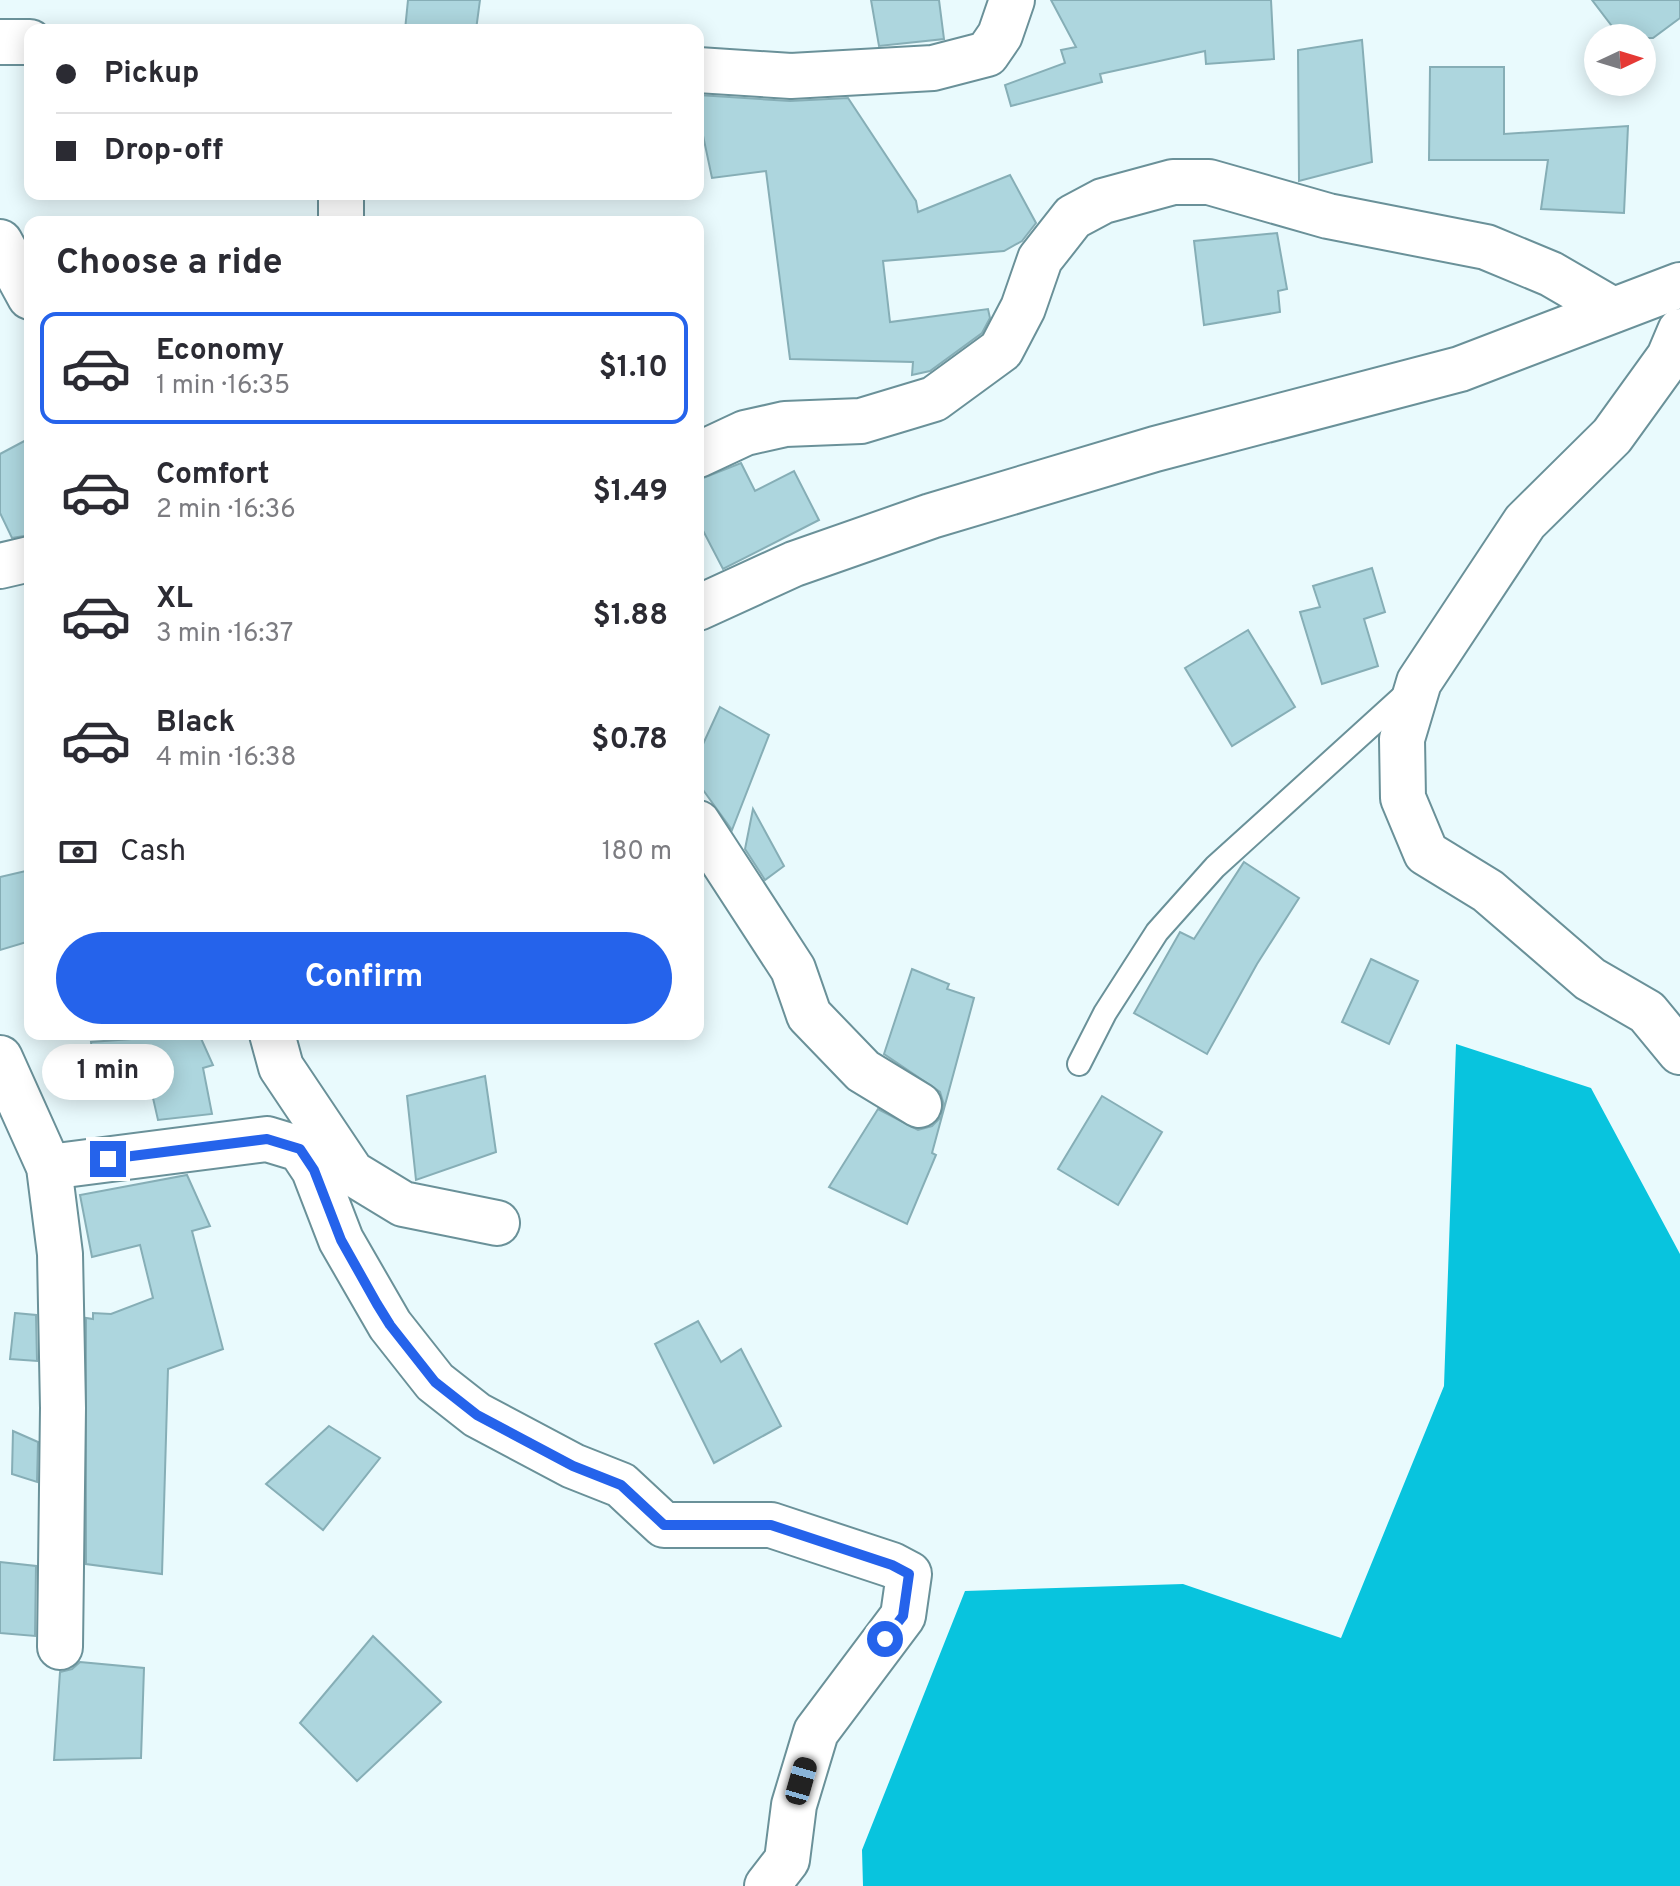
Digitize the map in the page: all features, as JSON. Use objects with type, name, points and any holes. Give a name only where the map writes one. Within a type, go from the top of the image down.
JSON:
[{"type":"street","points":[[704,70],[791,76],[933,68],[987,54],[1000,35],[1012,0]]},
{"type":"street","points":[[0,42],[24,42]]},
{"type":"street","points":[[704,452],[745,433],[785,424],[861,421],[934,399],[1001,350],[1023,308],[1040,259],[1073,217],[1103,201],[1173,182],[1209,182],[1328,216],[1486,247],[1551,274],[1613,310]]},
{"type":"street","points":[[0,242],[24,286]]},
{"type":"street","points":[[704,605],[794,564],[931,516],[1155,449],[1460,369],[1680,285]]},
{"type":"street","points":[[1680,331],[1669,357],[1612,436],[1525,522],[1419,682],[1402,739],[1403,798],[1426,853],[1488,891],[1590,979],[1647,1012],[1680,1052]]},
{"type":"street","points":[[0,566],[24,560]]},
{"type":"street","points":[[704,832],[793,969],[809,1015],[863,1071],[919,1105]]},
{"type":"street","points":[[274,1040],[281,1067],[352,1173],[403,1204],[497,1223]]},
{"type":"street","points":[[0,1058],[49,1167],[60,1254],[63,1408],[60,1647]]},
{"type":"street","points":[[49,1167],[267,1139],[300,1149],[314,1170],[341,1240],[390,1325],[435,1382],[477,1415],[573,1466],[621,1485],[664,1525],[771,1525],[892,1565],[909,1574],[903,1616],[816,1732],[794,1805],[787,1860],[767,1886]]},
{"type":"lane","points":[[1079,1064],[1105,1013],[1157,932],[1215,867],[1419,682]]},
{"type":"shaded area","points":[[1456,1044],[1591,1088],[1680,1254],[1680,1886],[863,1886],[862,1850],[965,1591],[1183,1584],[1341,1638],[1444,1386]]},
{"type":"building","points":[[408,0],[480,0],[477,24],[406,24]]},
{"type":"building","points":[[871,0],[939,0],[944,39],[879,46]]},
{"type":"building","points":[[1051,0],[1271,0],[1274,59],[1206,64],[1205,51],[1100,74],[1102,82],[1011,106],[1005,85],[1065,63],[1061,50],[1076,47]]},
{"type":"building","points":[[1592,0],[1680,0],[1680,18],[1656,36],[1656,24],[1610,24]]},
{"type":"building","points":[[1362,40],[1372,162],[1299,181],[1298,50]]},
{"type":"building","points":[[1430,67],[1504,67],[1504,134],[1628,126],[1624,213],[1541,209],[1548,160],[1429,160]]},
{"type":"building","points":[[704,95],[790,101],[848,98],[916,201],[918,212],[1010,175],[1036,223],[1022,241],[1004,251],[883,261],[890,322],[988,309],[990,318],[982,333],[930,371],[912,375],[913,362],[790,359],[766,171],[712,178],[704,140]]},
{"type":"building","points":[[1277,233],[1287,289],[1278,291],[1280,312],[1204,325],[1194,241]]},
{"type":"building","points":[[24,441],[24,536],[12,538],[0,513],[0,454]]},
{"type":"building","points":[[741,463],[755,491],[794,471],[819,520],[723,569],[704,533],[704,478]]},
{"type":"building","points":[[1372,568],[1385,612],[1364,619],[1378,666],[1322,684],[1300,612],[1320,607],[1313,586]]},
{"type":"building","points":[[1248,630],[1295,707],[1232,746],[1185,668]]},
{"type":"building","points":[[720,707],[769,735],[732,830],[704,791],[704,742]]},
{"type":"building","points":[[753,809],[784,866],[765,880],[745,849]]},
{"type":"building","points":[[1244,862],[1299,898],[1257,964],[1207,1054],[1134,1013],[1180,932],[1194,939]]},
{"type":"building","points":[[24,871],[24,943],[0,950],[0,877]]},
{"type":"building","points":[[1371,959],[1418,981],[1389,1044],[1342,1022]]},
{"type":"building","points":[[912,969],[949,984],[947,989],[974,998],[932,1153],[936,1155],[907,1224],[829,1187],[878,1109],[918,1130],[932,1126],[941,1117],[944,1105],[940,1092],[884,1054]]},
{"type":"building","points":[[202,1040],[213,1065],[203,1068],[212,1114],[158,1120],[148,1076],[95,1079],[91,1042]]},
{"type":"building","points":[[485,1076],[496,1152],[416,1180],[407,1096]]},
{"type":"building","points":[[1102,1096],[1162,1132],[1118,1205],[1058,1169]]},
{"type":"building","points":[[187,1175],[210,1226],[192,1231],[223,1349],[168,1369],[162,1574],[86,1564],[86,1318],[93,1319],[93,1313],[111,1314],[153,1298],[140,1245],[92,1257],[80,1195]]},
{"type":"building","points":[[15,1313],[36,1315],[37,1361],[10,1359]]},
{"type":"building","points":[[698,1321],[721,1362],[741,1349],[781,1426],[714,1463],[655,1344]]},
{"type":"building","points":[[329,1426],[380,1458],[323,1530],[266,1484]]},
{"type":"building","points":[[13,1431],[38,1442],[37,1482],[12,1474]]},
{"type":"building","points":[[0,1562],[36,1566],[35,1636],[0,1633]]},
{"type":"building","points":[[373,1636],[441,1702],[357,1781],[300,1723]]},
{"type":"building","points":[[80,1662],[144,1668],[141,1758],[54,1760],[60,1672],[72,1669]]},
{"type":"route","points":[[108,1159],[267,1139],[300,1149],[314,1170],[341,1240],[377,1304],[435,1382],[477,1415],[573,1466],[621,1485],[664,1525],[771,1525],[892,1565],[909,1574],[903,1616],[885,1639]]}]
